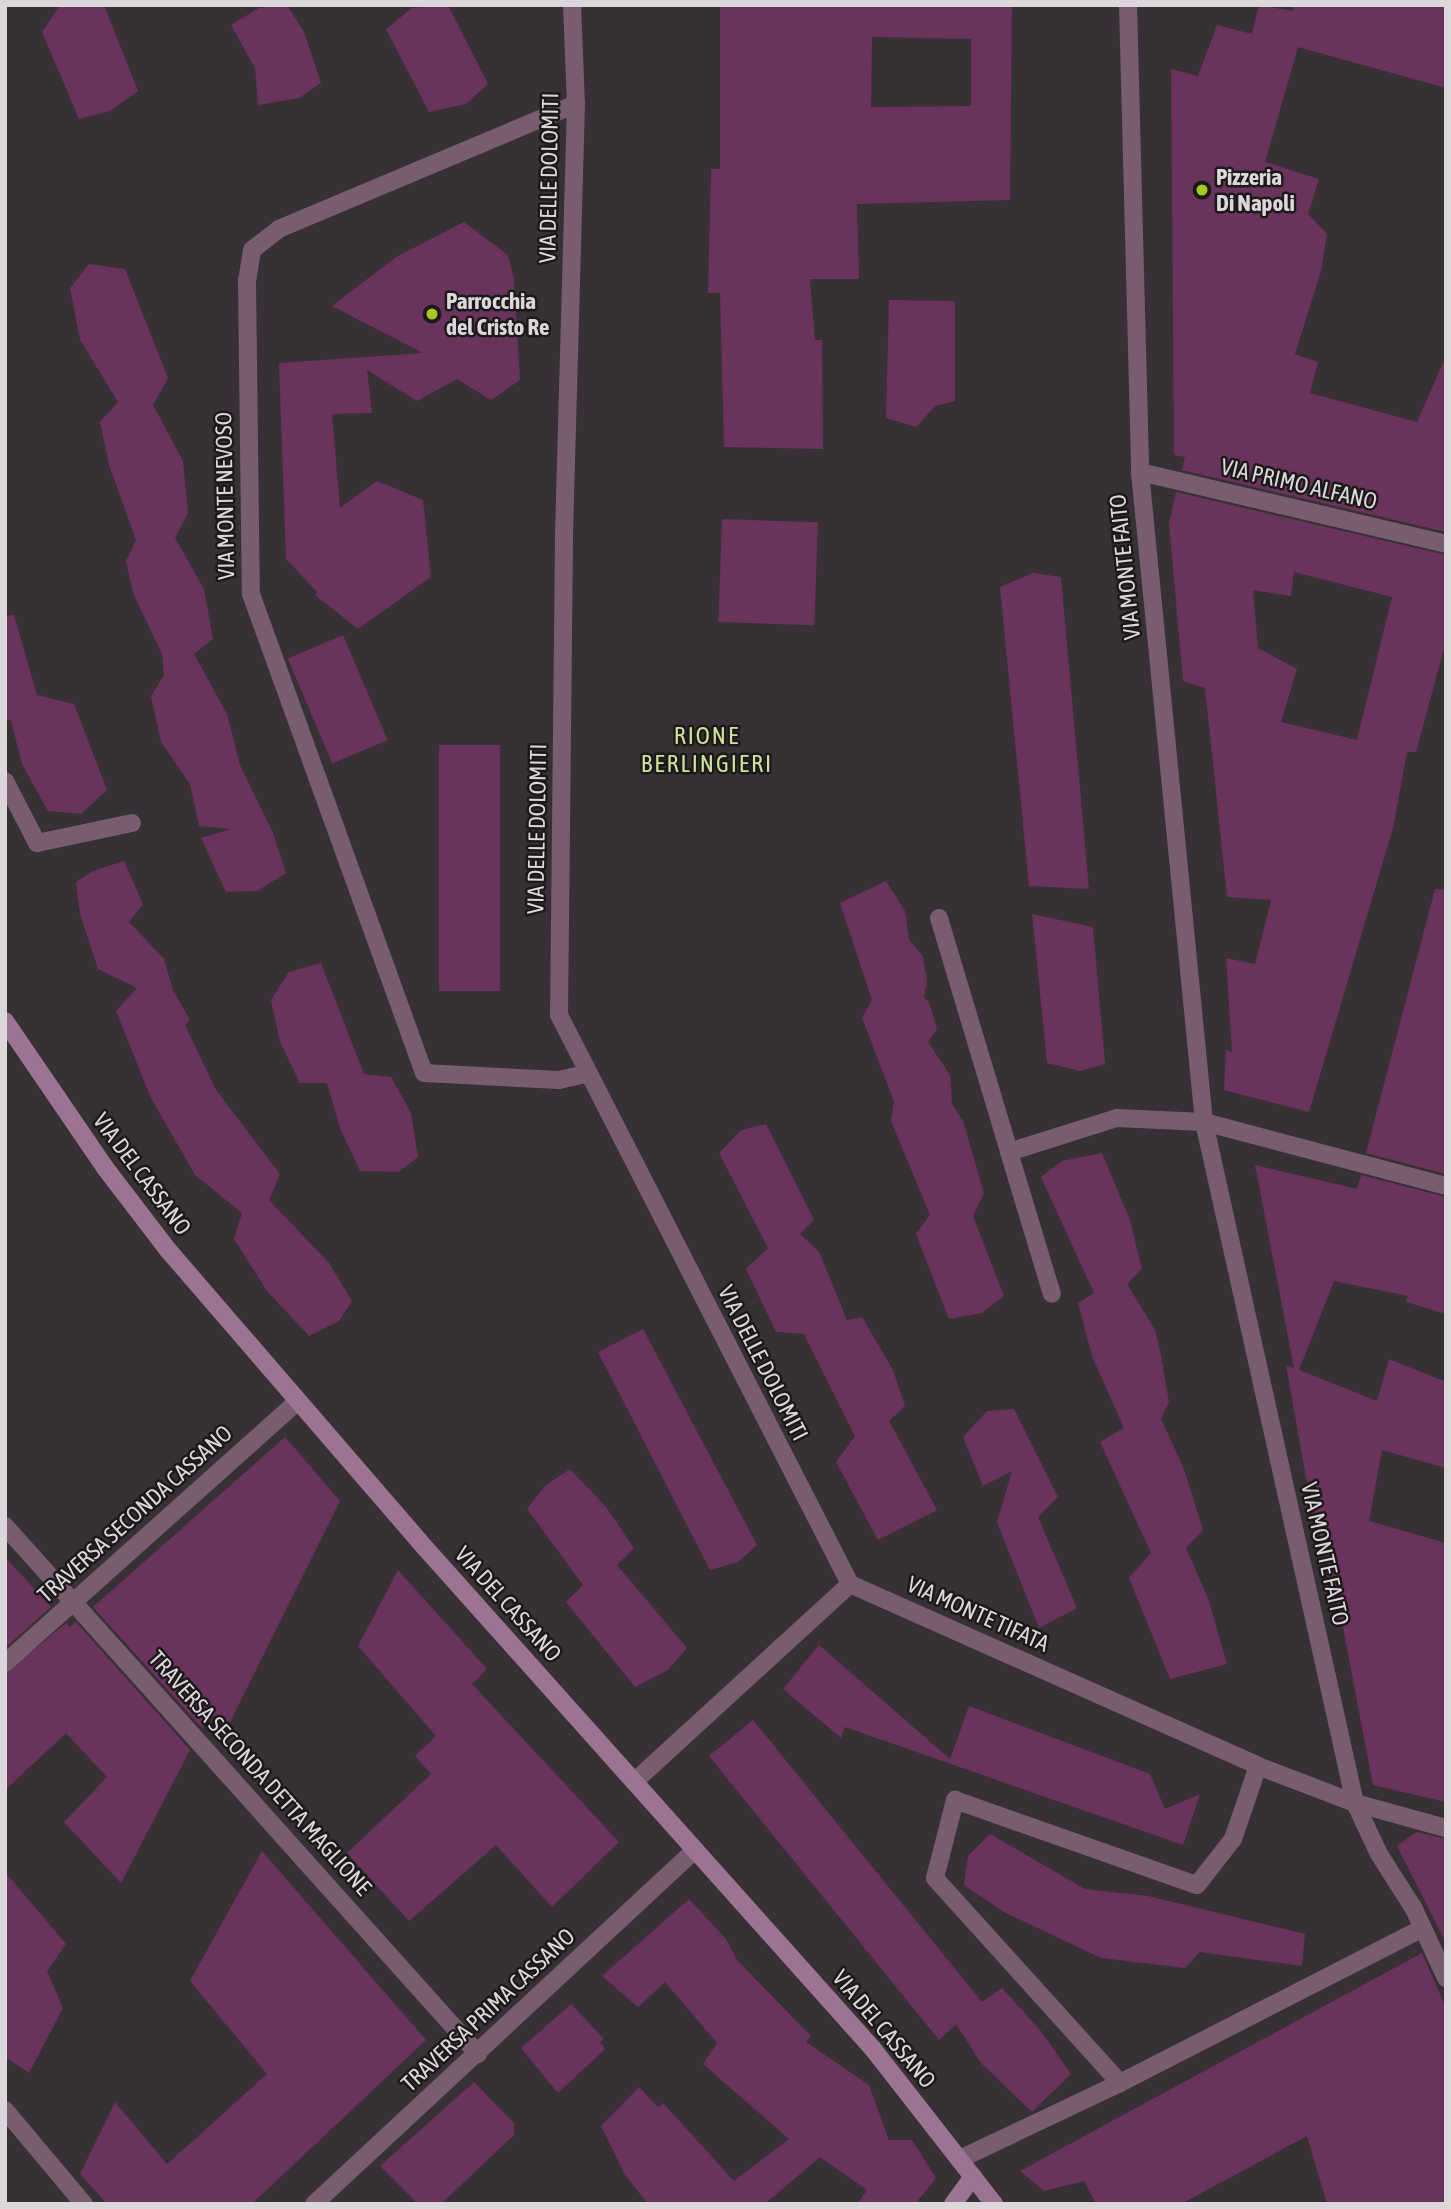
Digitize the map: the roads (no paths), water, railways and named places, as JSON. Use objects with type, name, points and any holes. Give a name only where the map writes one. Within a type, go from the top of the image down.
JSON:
[{"type":"main road","name":"VIA DEL CASSANO","points":[[5,1021],[98,1159],[168,1250],[634,1782],[873,2049],[994,2204]]},
{"type":"main road","points":[[953,2204],[974,2176]]},
{"type":"street","name":"VIA DELLE DOLOMITI","points":[[572,5],[576,104],[564,540],[559,1015],[586,1074],[850,1584]]},
{"type":"street","name":"VIA MONTE FAITO","points":[[1128,5],[1140,472],[1204,1122],[1355,1802],[1423,1928],[1446,1978]]},
{"type":"street","name":"VIA MONTE NEVOSO","points":[[576,104],[279,229],[252,250],[247,293],[251,594],[424,1073],[559,1080],[586,1074]]},
{"type":"street","name":"VIA PRIMO ALFANO","points":[[1140,472],[1446,544]]},
{"type":"street","points":[[5,781],[37,843],[132,823]]},
{"type":"street","points":[[939,918],[1052,1294]]},
{"type":"street","points":[[1009,1152],[1117,1118],[1204,1122],[1446,1186]]},
{"type":"street","name":"TRAVERSA SECONDA CASSANO","points":[[5,1663],[298,1401]]},
{"type":"street","name":"TRAVERSA SECONDA DETTA MAGLIONE","points":[[5,1526],[478,2054]]},
{"type":"street","points":[[634,1782],[850,1584]]},
{"type":"street","name":"VIA MONTE TIFATA","points":[[850,1584],[1258,1766],[1355,1802],[1446,1828]]},
{"type":"street","points":[[1120,2083],[935,1878],[955,1800],[1197,1885],[1233,1839],[1258,1766]]},
{"type":"street","name":"TRAVERSA PRIMA CASSANO","points":[[314,2204],[695,1850]]},
{"type":"street","points":[[960,2159],[1120,2083],[1423,1928]]},
{"type":"street","points":[[5,2110],[84,2204]]},
{"type":"place","name":"Pizzeria Di Napoli","points":[[1202,190]]},
{"type":"place","name":"Parrocchia del Cristo Re","points":[[432,314]]},
{"type":"district","name":"RIONE BERLINGIERI","points":[[707,750]]}]
